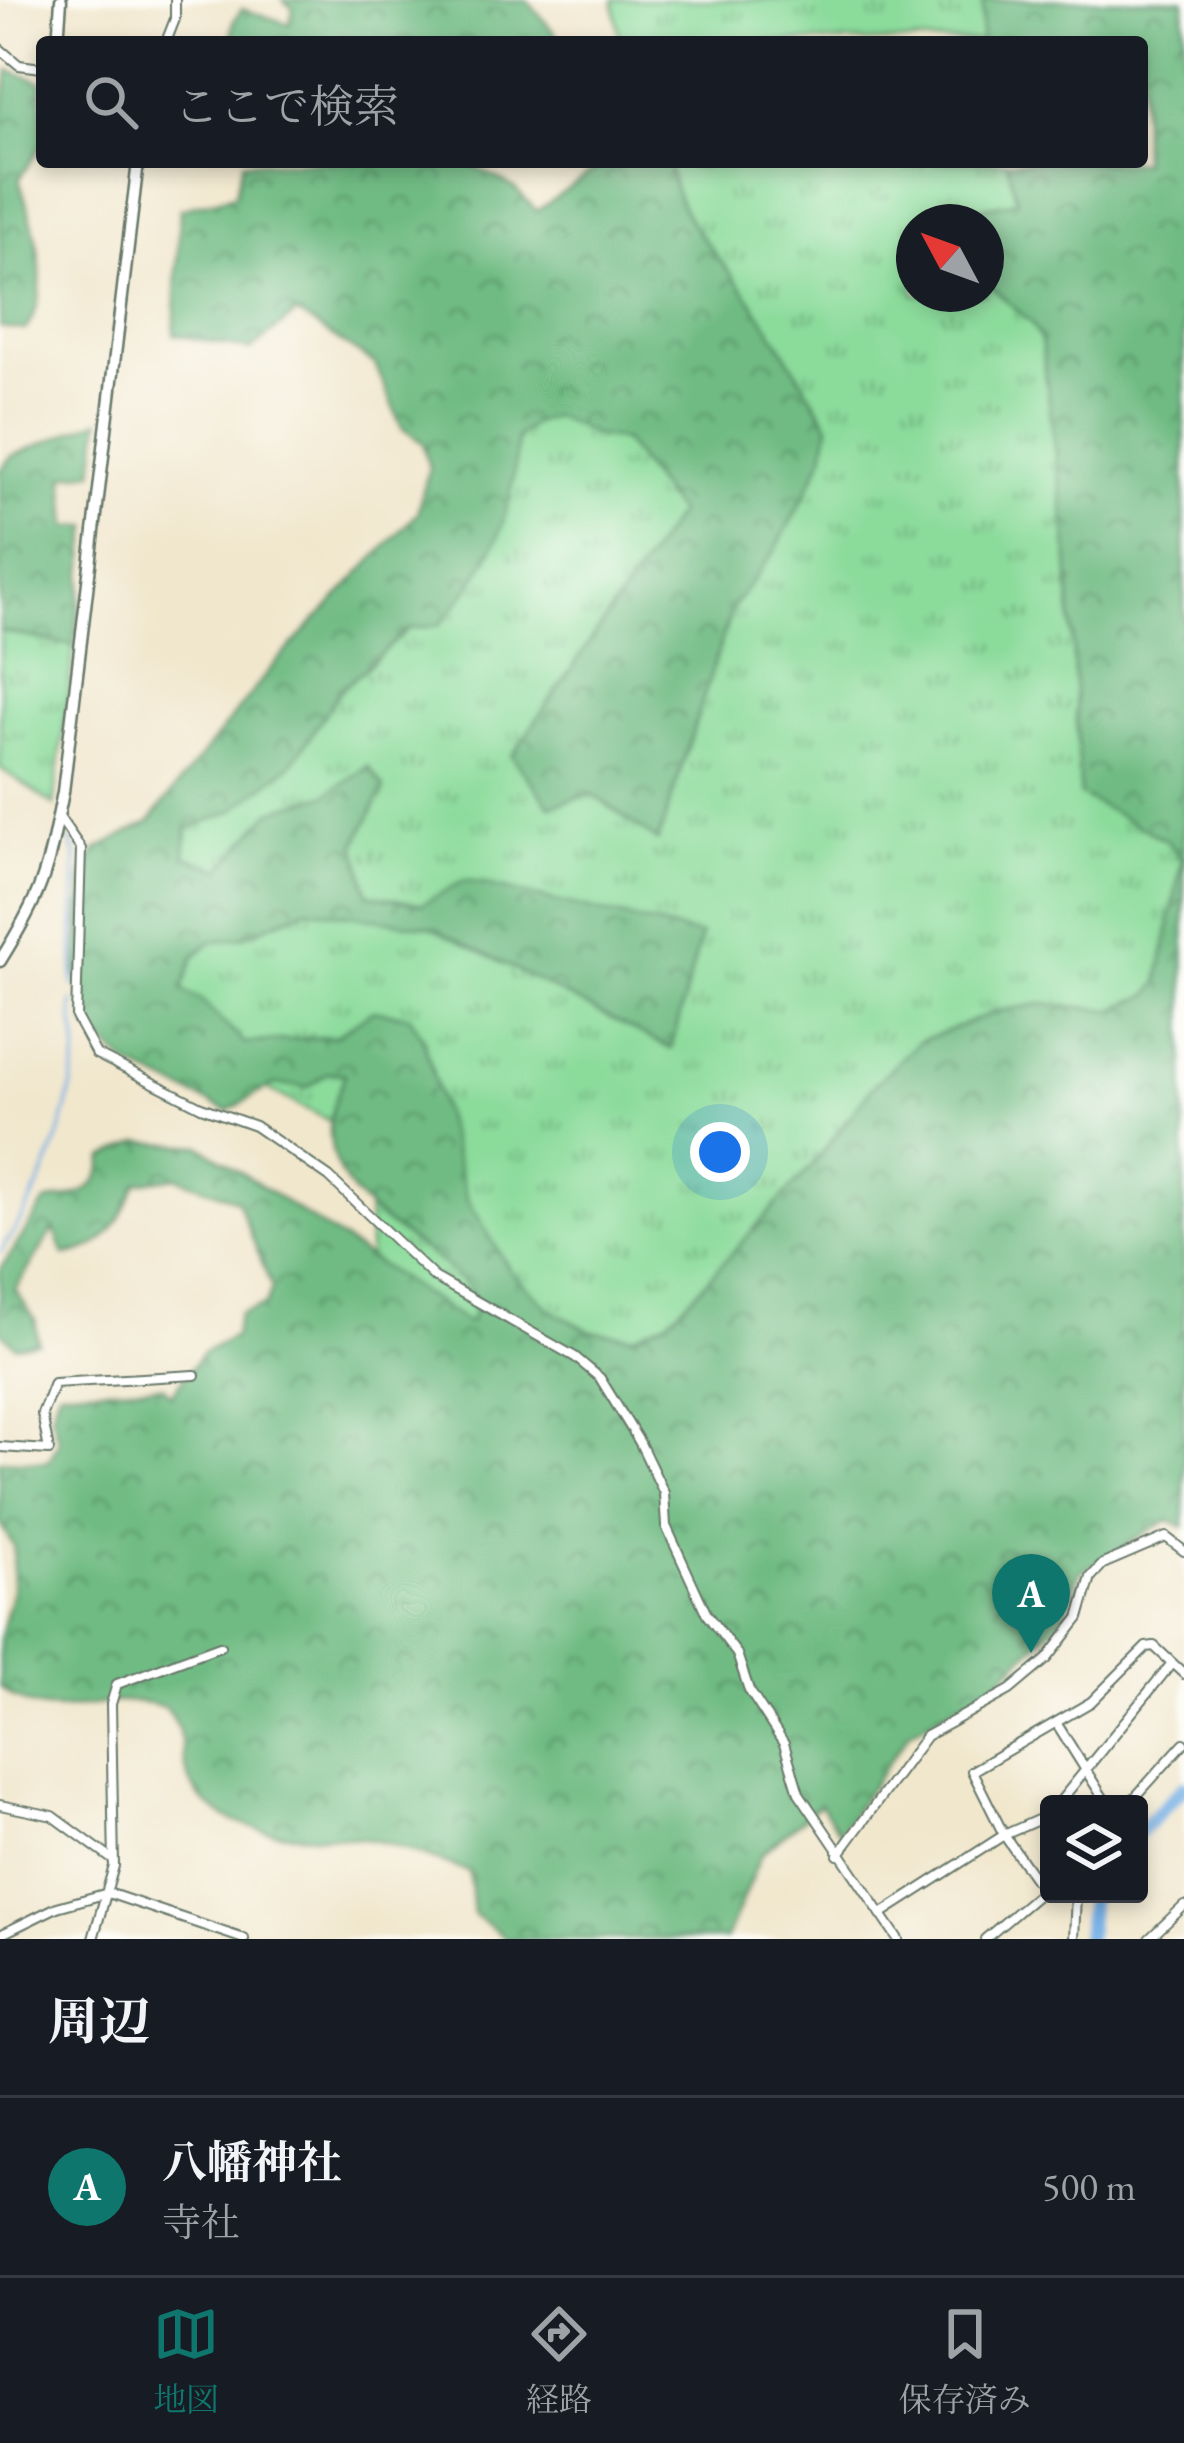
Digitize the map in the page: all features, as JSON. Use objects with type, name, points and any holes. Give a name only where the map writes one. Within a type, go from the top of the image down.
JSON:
[{"type":"street","points":[[58,36],[61,0]]},
{"type":"street","points":[[169,36],[176,19],[175,0]]},
{"type":"street","points":[[0,49],[19,65],[36,67]]},
{"type":"street","points":[[0,962],[38,901],[58,816],[137,168]]},
{"type":"street","points":[[58,816],[81,849],[76,1017],[96,1054],[201,1107],[255,1126],[329,1177],[434,1277],[575,1357],[600,1378],[664,1493],[667,1526],[707,1615],[737,1654],[749,1690],[784,1744],[799,1793],[898,1939]]},
{"type":"street","points":[[0,1447],[49,1450],[42,1414],[54,1383],[195,1375]]},
{"type":"street","points":[[838,1855],[926,1736],[1010,1690],[1047,1659],[1079,1618],[1091,1576],[1103,1564],[1166,1537],[1184,1551]]},
{"type":"street","points":[[93,1939],[114,1861],[111,1704],[117,1684],[220,1646]]},
{"type":"street","points":[[1040,1880],[1004,1835],[972,1771],[1091,1702],[1145,1647],[1154,1646],[1184,1674]]},
{"type":"street","points":[[1066,1795],[1172,1663]]},
{"type":"street","points":[[1057,1723],[1102,1795]]},
{"type":"street","points":[[1138,1795],[1184,1743]]},
{"type":"street","points":[[0,1805],[52,1816],[114,1861]]},
{"type":"street","points":[[881,1914],[1004,1835],[1040,1819]]},
{"type":"street","points":[[0,1935],[57,1906],[108,1893],[243,1939]]},
{"type":"street","points":[[985,1939],[1040,1893]]},
{"type":"street","points":[[1074,1939],[1076,1903]]},
{"type":"street","points":[[1148,1939],[1184,1906]]},
{"type":"green space","points":[[283,0],[527,0],[557,36],[232,36],[233,22],[242,9],[290,24],[293,9]]},
{"type":"green space","points":[[613,0],[1184,0],[1184,1062],[919,1561],[370,1293],[367,1140],[111,1009],[151,847],[549,396],[802,441],[647,168],[1148,168],[1148,36],[620,36]]},
{"type":"green space","points":[[983,0],[1184,0],[1184,1527],[1169,1520],[1080,1572],[1062,1619],[997,1682],[910,1732],[839,1832],[820,1804],[761,1854],[726,1939],[507,1939],[473,1914],[469,1872],[382,1842],[259,1830],[219,1813],[193,1787],[178,1728],[164,1707],[121,1702],[59,1709],[19,1700],[0,1686],[0,1637],[12,1590],[14,1547],[0,1523],[0,1460],[48,1462],[59,1442],[51,1414],[59,1390],[163,1386],[171,1395],[203,1353],[234,1336],[239,1314],[266,1305],[272,1288],[237,1200],[177,1177],[137,1183],[111,1231],[92,1247],[64,1255],[54,1229],[15,1290],[35,1319],[38,1342],[16,1346],[0,1331],[0,1270],[45,1202],[92,1186],[104,1158],[140,1142],[201,1146],[464,1321],[470,1322],[474,1309],[467,1287],[361,1201],[345,1181],[334,1157],[330,1128],[345,1074],[328,1073],[308,1087],[274,1084],[228,1111],[128,1065],[88,1028],[77,973],[83,872],[98,849],[149,822],[273,666],[417,513],[429,469],[423,443],[402,428],[375,364],[297,313],[250,350],[174,334],[180,209],[235,195],[242,168],[477,168],[513,187],[537,211],[598,168],[670,168],[687,215],[755,305],[829,425],[824,455],[807,491],[775,551],[732,608],[658,841],[592,794],[550,806],[512,756],[678,513],[623,440],[598,436],[554,416],[533,423],[517,438],[511,493],[497,539],[473,582],[439,625],[409,629],[339,692],[292,764],[231,812],[187,829],[185,856],[221,869],[271,811],[326,795],[368,766],[384,788],[356,844],[368,894],[422,904],[465,880],[701,935],[671,1049],[431,927],[307,909],[242,937],[211,942],[194,956],[182,990],[201,1000],[244,1043],[336,1036],[373,1010],[410,1016],[424,1041],[466,1197],[511,1272],[552,1311],[591,1331],[633,1336],[668,1320],[699,1289],[817,1160],[872,1087],[918,1042],[998,1011],[1042,1004],[1113,1010],[1149,995],[1158,983],[1182,860],[1167,841],[1080,795],[1067,538],[1041,340],[1030,322],[1004,298],[1001,204],[1017,201],[1009,168],[1148,168],[1148,36],[981,36]]},
{"type":"green space","points":[[9,70],[36,80],[36,154],[19,179],[35,235],[40,276],[34,313],[25,330],[0,327],[0,133]]},
{"type":"green space","points":[[100,420],[94,472],[64,476],[68,527],[89,526],[74,646],[0,631],[0,470],[12,456]]},
{"type":"green space","points":[[0,631],[74,646],[54,805],[0,768]]},
{"type":"waterway","points":[[70,840],[76,856],[73,985]]},
{"type":"waterway","points":[[0,1252],[41,1183],[60,1134],[77,1055],[73,1001]]},
{"type":"waterway","points":[[1148,1823],[1184,1787]]},
{"type":"waterway","points":[[1087,1939],[1090,1903]]},
{"type":"place","name":"八幡神社","points":[[1031,1653]]}]
